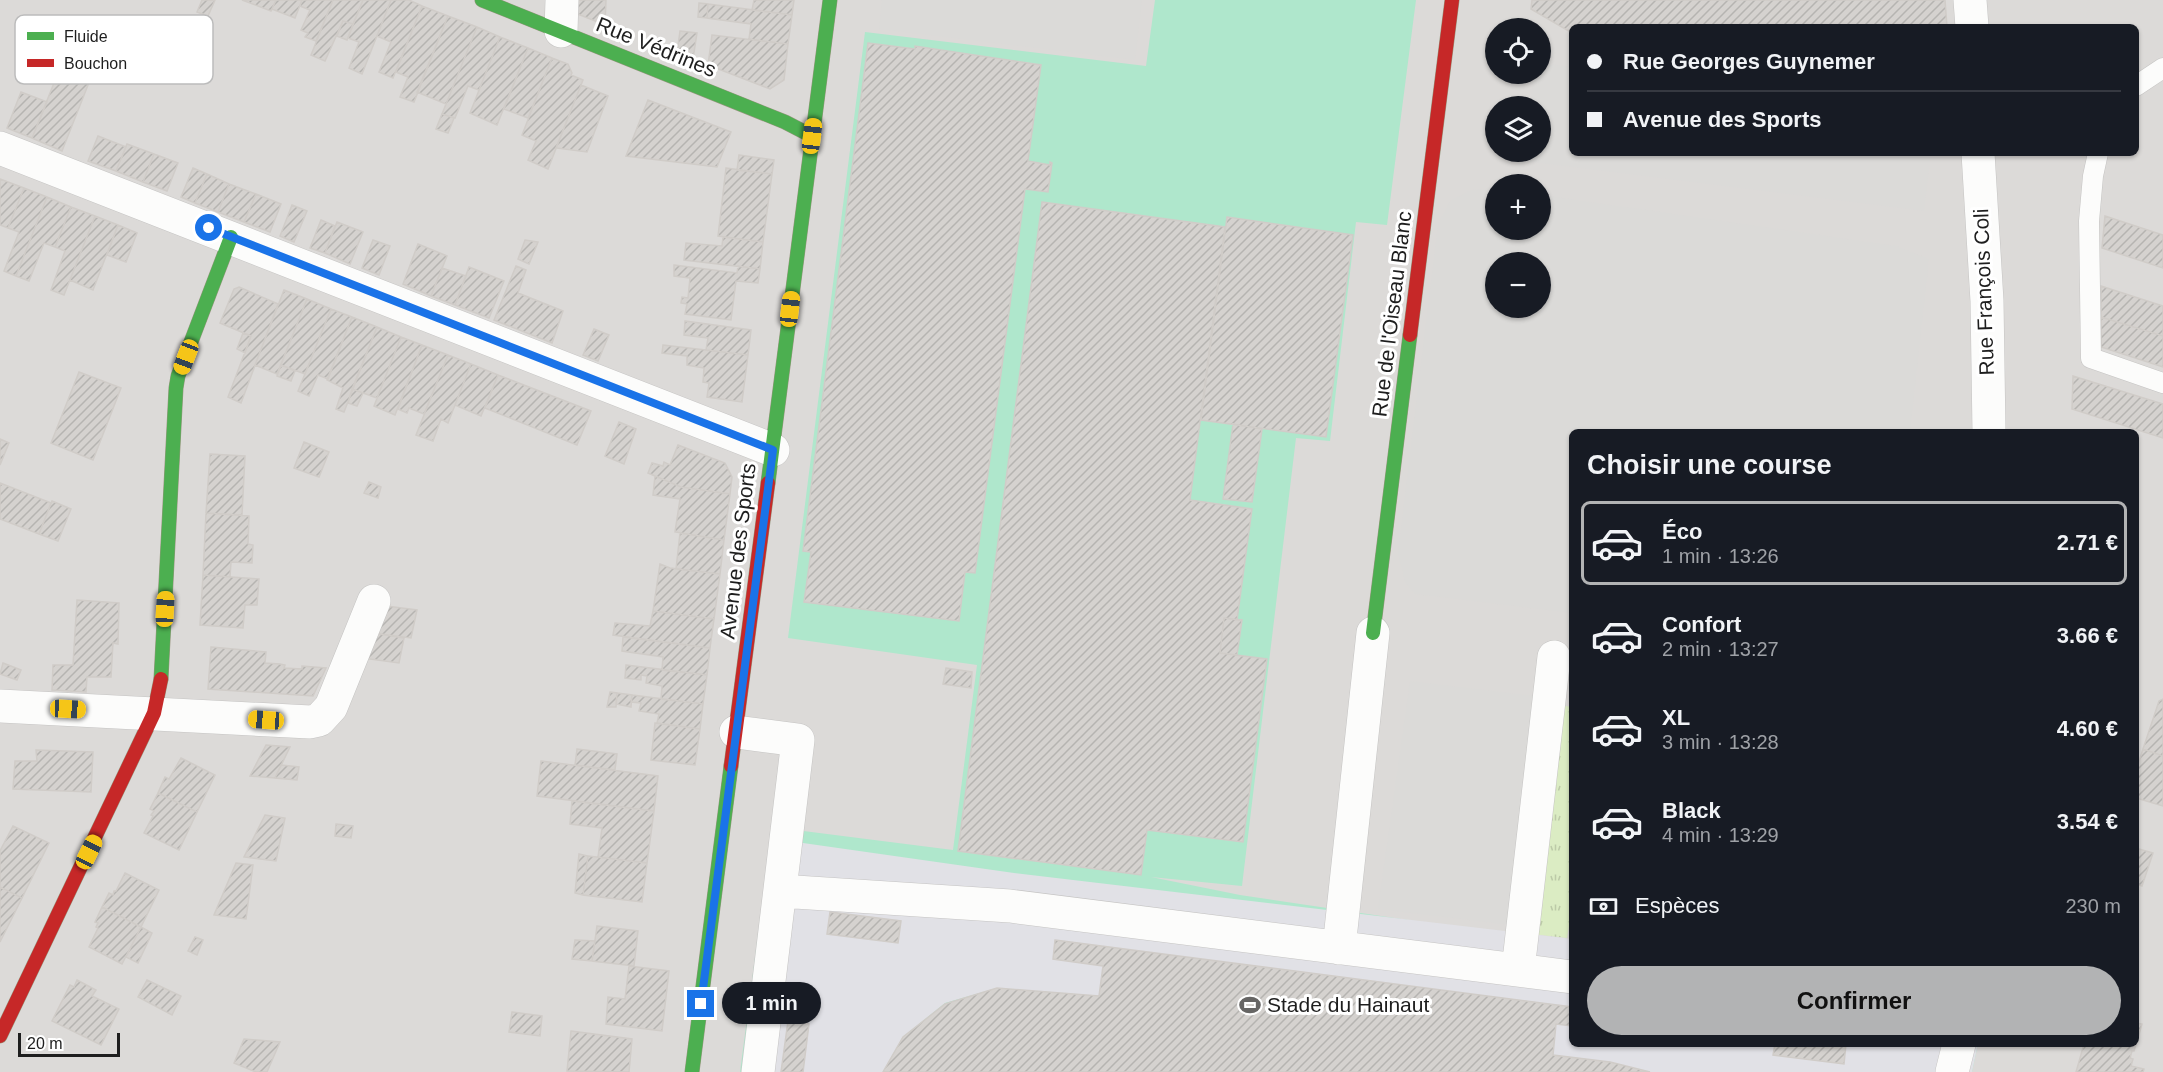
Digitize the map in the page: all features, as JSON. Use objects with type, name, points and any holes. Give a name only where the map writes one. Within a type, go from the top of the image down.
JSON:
[{"type":"street","name":"Rue Védrines","points":[[482,0],[562,16],[812,136]]},
{"type":"street","name":"Avenue des Sports","points":[[692,1072],[830,0]]},
{"type":"street","name":"Rue de l'Oiseau Blanc","points":[[1373,633],[1452,0]]},
{"type":"street","points":[[1970,0],[1972,24]]},
{"type":"street","points":[[0,148],[773,450]]},
{"type":"street","name":"Rue François Coli","points":[[1978,156],[1987,301],[1989,429]]},
{"type":"street","points":[[0,1036],[154,713],[163,655],[176,388],[178,376],[231,237]]},
{"type":"street","points":[[0,706],[310,722],[319,720],[331,707],[374,602]]},
{"type":"street","points":[[1339,948],[1373,633]]},
{"type":"street","points":[[1518,970],[1554,657]]},
{"type":"street","points":[[736,732],[798,740],[758,1072]]},
{"type":"street","points":[[780,891],[1010,906],[1569,977]]},
{"type":"street","points":[[1952,1072],[1958,1047]]},
{"type":"lane","points":[[2139,83],[2163,68]]},
{"type":"lane","points":[[2097,156],[2092,176],[2089,221],[2091,358],[2163,383]]},
{"type":"shaded area","points":[[0,0],[2163,0],[2163,1072],[0,1072]]},
{"type":"shaded area","points":[[882,0],[1142,0],[1135,60],[879,29]]},
{"type":"shaded area","points":[[1551,64],[1569,67],[1569,156],[1931,156],[1924,211],[1532,162],[1551,162],[1551,96],[1531,96],[1533,84],[1551,84]]},
{"type":"shaded area","points":[[1485,189],[1485,240],[1551,240],[1551,196],[1896,246],[1929,259],[1910,429],[1569,429],[1569,613],[1415,594],[1405,582],[1398,553],[1438,224],[1450,201],[1471,190]]},
{"type":"shaded area","points":[[1410,681],[1543,697],[1519,926],[1378,909]]},
{"type":"shaded area","points":[[796,842],[1014,873],[1569,939],[1569,1007],[1055,941],[1054,959],[1103,966],[1099,996],[997,988],[945,1003],[903,1037],[883,1072],[803,1072],[809,1024],[788,1021],[781,1072],[743,1072]],"holes":[[[831,912],[901,921],[898,943],[828,934]]]},
{"type":"shaded area","points":[[1556,1024],[1569,1026],[1569,1047],[1774,1047],[1773,1054],[1844,1064],[1846,1047],[1977,1047],[1972,1072],[1650,1072],[1610,1062],[1553,1055]]},
{"type":"green space","points":[[1155,0],[1416,0],[1387,225],[1356,222],[1330,441],[1296,438],[1242,886],[1151,877],[1240,895],[1522,937],[1569,1038],[1569,1047],[1977,1047],[1972,1072],[740,1072],[772,827],[953,850],[977,665],[788,638],[865,32],[1146,66]]},
{"type":"green space","points":[[1559,705],[1569,707],[1569,926],[1567,938],[1531,934]]},
{"type":"building","points":[[202,0],[215,0],[208,15],[197,12]]},
{"type":"building","points":[[242,0],[276,0],[271,11]]},
{"type":"building","points":[[276,0],[302,0],[295,18],[272,9]]},
{"type":"building","points":[[302,0],[333,0],[316,41],[305,37],[308,33],[301,30],[310,10],[300,6]]},
{"type":"building","points":[[333,0],[363,0],[353,24],[343,21],[325,61],[311,55]]},
{"type":"building","points":[[363,0],[391,0],[362,74],[349,68],[359,42],[348,38]]},
{"type":"building","points":[[391,0],[409,0],[422,6],[393,78],[379,72],[391,42],[377,36]]},
{"type":"building","points":[[575,0],[606,0],[605,25],[575,13]]},
{"type":"building","points":[[754,0],[794,0],[792,15],[752,10]]},
{"type":"building","points":[[1532,0],[1945,0],[1947,24],[1569,24],[1569,31],[1551,21],[1551,18],[1546,18],[1531,9]]},
{"type":"building","points":[[699,3],[708,4],[707,18],[698,17]]},
{"type":"building","points":[[708,4],[792,15],[788,44],[749,39],[751,24],[707,18]]},
{"type":"building","points":[[422,6],[448,16],[414,102],[400,97],[408,77],[396,72]]},
{"type":"building","points":[[448,16],[477,27],[446,104],[417,92]]},
{"type":"building","points":[[343,21],[353,24],[347,40],[337,36]]},
{"type":"building","points":[[477,27],[500,37],[479,90],[468,86],[455,118],[442,114]]},
{"type":"building","points":[[680,31],[697,33],[693,59],[677,53]]},
{"type":"building","points":[[712,35],[788,44],[784,80],[770,89],[708,65]]},
{"type":"building","points":[[500,37],[528,48],[497,125],[470,113]]},
{"type":"building","points":[[868,43],[915,49],[915,46],[1041,65],[1028,161],[1050,165],[1050,162],[1052,163],[1048,192],[1025,189],[975,573],[965,572],[959,621],[804,602],[811,552],[803,551]]},
{"type":"building","points":[[528,48],[552,58],[528,118],[504,109]]},
{"type":"building","points":[[552,58],[568,64],[571,75],[583,80],[548,169],[528,160],[536,141],[522,135]]},
{"type":"building","points":[[54,84],[88,84],[62,151],[32,138]]},
{"type":"building","points":[[581,85],[608,96],[587,152],[556,148]]},
{"type":"building","points":[[21,92],[47,102],[32,138],[7,128]]},
{"type":"building","points":[[648,100],[731,132],[717,167],[626,156]]},
{"type":"building","points":[[442,114],[454,118],[448,133],[436,129]]},
{"type":"building","points":[[98,136],[126,147],[116,171],[88,161]]},
{"type":"building","points":[[127,144],[154,154],[143,182],[116,171]]},
{"type":"building","points":[[154,154],[178,163],[167,191],[143,182]]},
{"type":"building","points":[[739,155],[774,160],[772,174],[737,170]]},
{"type":"building","points":[[193,168],[207,174],[195,203],[181,197]]},
{"type":"building","points":[[726,168],[772,174],[763,242],[718,236]]},
{"type":"building","points":[[207,174],[229,184],[218,212],[195,203]]},
{"type":"building","points":[[0,179],[24,188],[8,228],[0,225]]},
{"type":"building","points":[[229,184],[256,194],[244,222],[218,212]]},
{"type":"building","points":[[24,188],[47,197],[16,276],[4,271],[19,232],[8,228]]},
{"type":"building","points":[[256,194],[281,204],[270,232],[244,222]]},
{"type":"building","points":[[47,197],[71,207],[55,247],[44,243],[29,281],[16,276]]},
{"type":"building","points":[[1042,202],[1225,227],[1190,500],[1252,509],[1237,620],[1224,618],[1220,653],[1267,659],[1243,842],[1147,830],[1141,875],[958,851]]},
{"type":"building","points":[[292,205],[307,211],[294,242],[280,236]]},
{"type":"building","points":[[71,207],[95,216],[64,295],[51,290],[65,251],[55,247]]},
{"type":"building","points":[[95,216],[118,225],[93,290],[70,280]]},
{"type":"building","points":[[2105,216],[2163,235],[2163,268],[2102,248]]},
{"type":"building","points":[[1227,217],[1353,235],[1326,437],[1201,420]]},
{"type":"building","points":[[321,220],[335,226],[325,253],[310,248]]},
{"type":"building","points":[[337,222],[363,232],[350,264],[325,253]]},
{"type":"building","points":[[118,225],[137,233],[126,262],[107,255]]},
{"type":"building","points":[[723,237],[763,242],[760,269],[684,260],[686,243],[722,246]]},
{"type":"building","points":[[373,240],[390,246],[379,275],[362,268]]},
{"type":"building","points":[[525,240],[538,242],[529,264],[518,259]]},
{"type":"building","points":[[418,244],[447,256],[431,296],[403,284]]},
{"type":"building","points":[[674,265],[737,273],[738,266],[760,269],[758,283],[736,281],[731,320],[685,314],[687,304],[681,303],[682,297],[688,298],[690,278],[674,276]]},
{"type":"building","points":[[516,266],[526,270],[518,293],[563,311],[552,343],[494,320]]},
{"type":"building","points":[[469,267],[504,281],[489,318],[455,305]]},
{"type":"building","points":[[442,268],[466,276],[455,305],[431,296]]},
{"type":"building","points":[[2101,286],[2163,306],[2163,336],[2101,317]]},
{"type":"building","points":[[239,287],[278,304],[241,403],[228,397],[251,336],[220,323],[234,289]]},
{"type":"building","points":[[284,290],[307,299],[277,374],[255,365]]},
{"type":"building","points":[[307,299],[331,309],[305,374],[281,365]]},
{"type":"building","points":[[331,309],[352,317],[328,379],[318,375],[309,396],[298,391]]},
{"type":"building","points":[[352,317],[377,327],[344,412],[336,409],[343,388],[327,380]]},
{"type":"building","points":[[2101,317],[2163,336],[2163,367],[2101,347]]},
{"type":"building","points":[[685,321],[751,330],[748,355],[706,350],[708,338],[684,335]]},
{"type":"building","points":[[377,327],[401,337],[377,398],[352,389]]},
{"type":"building","points":[[594,329],[609,335],[598,361],[583,355]]},
{"type":"building","points":[[243,333],[251,336],[245,353],[237,349]]},
{"type":"building","points":[[401,337],[422,345],[395,415],[374,406]]},
{"type":"building","points":[[422,345],[448,355],[424,414],[409,408],[407,413],[398,409]]},
{"type":"building","points":[[663,345],[748,355],[742,402],[707,397],[709,383],[703,382],[704,368],[687,365],[687,356],[662,353]]},
{"type":"building","points":[[448,355],[471,364],[448,423],[441,419],[433,441],[416,435]]},
{"type":"building","points":[[471,364],[498,375],[481,416],[455,405]]},
{"type":"building","points":[[281,365],[295,371],[291,381],[277,376]]},
{"type":"building","points":[[79,372],[121,388],[93,460],[51,443]]},
{"type":"building","points":[[498,375],[591,411],[577,445],[485,408]]},
{"type":"building","points":[[2073,376],[2163,404],[2163,438],[2139,429],[2072,409]]},
{"type":"building","points":[[352,389],[363,393],[357,406],[348,403]]},
{"type":"building","points":[[619,422],[636,429],[624,464],[605,456]]},
{"type":"building","points":[[1233,424],[1262,429],[1252,502],[1223,499]]},
{"type":"building","points":[[0,439],[9,443],[0,465]]},
{"type":"building","points":[[304,442],[329,452],[319,477],[294,468]]},
{"type":"building","points":[[678,445],[725,463],[732,477],[730,494],[681,487],[648,473],[652,463],[663,466],[664,462],[670,465]]},
{"type":"building","points":[[210,454],[245,456],[242,515],[206,513]]},
{"type":"building","points":[[655,476],[681,487],[730,494],[724,540],[675,532],[680,499],[653,495]]},
{"type":"building","points":[[369,482],[381,487],[378,498],[364,493]]},
{"type":"building","points":[[0,483],[51,503],[39,534],[0,519]]},
{"type":"building","points":[[52,501],[71,509],[58,541],[39,534]]},
{"type":"building","points":[[206,513],[249,516],[248,544],[253,545],[252,563],[231,562],[230,577],[203,575]]},
{"type":"building","points":[[680,533],[724,540],[720,574],[676,569]]},
{"type":"building","points":[[660,564],[670,568],[720,574],[714,619],[653,611]]},
{"type":"building","points":[[203,575],[259,579],[257,605],[245,605],[243,628],[200,625]]},
{"type":"building","points":[[77,600],[119,603],[118,644],[113,643],[111,677],[87,677],[86,692],[52,690],[53,665],[73,665]]},
{"type":"building","points":[[386,606],[417,610],[411,638],[373,633]]},
{"type":"building","points":[[653,611],[714,619],[710,648],[613,635],[615,623],[650,626]]},
{"type":"building","points":[[1224,618],[1242,620],[1237,655],[1220,653]]},
{"type":"building","points":[[373,633],[404,638],[399,663],[362,658]]},
{"type":"building","points":[[623,637],[710,648],[707,675],[662,670],[663,657],[622,651]]},
{"type":"building","points":[[211,647],[266,652],[265,663],[285,665],[284,668],[302,669],[302,666],[326,668],[313,696],[208,689]]},
{"type":"building","points":[[3,663],[21,670],[17,680],[0,674]]},
{"type":"building","points":[[626,665],[707,675],[703,704],[661,699],[662,686],[646,683],[647,676],[641,675],[641,680],[625,678]]},
{"type":"building","points":[[946,668],[972,672],[971,688],[943,684]]},
{"type":"building","points":[[610,692],[617,693],[616,707],[607,707]]},
{"type":"building","points":[[617,693],[632,695],[631,707],[616,704]]},
{"type":"building","points":[[632,695],[703,704],[700,729],[657,723],[659,714],[639,711],[641,703],[631,702]]},
{"type":"building","points":[[2163,699],[2163,756],[2143,749],[2159,701]]},
{"type":"building","points":[[655,723],[700,729],[695,765],[651,760]]},
{"type":"building","points":[[266,745],[290,747],[275,778],[250,776]]},
{"type":"building","points":[[577,749],[617,754],[615,770],[575,765]]},
{"type":"building","points":[[2143,749],[2163,756],[2163,806],[2139,799],[2139,762]]},
{"type":"building","points":[[36,750],[93,752],[91,792],[13,789],[15,761],[37,761]]},
{"type":"building","points":[[181,758],[215,775],[197,812],[158,793],[165,777],[169,779]]},
{"type":"building","points":[[541,761],[658,776],[654,811],[537,796]]},
{"type":"building","points":[[281,765],[299,767],[297,780],[275,778]]},
{"type":"building","points":[[158,793],[197,812],[179,850],[144,833],[153,816],[151,815],[154,811],[150,809]]},
{"type":"building","points":[[572,801],[654,811],[647,863],[598,857],[602,828],[570,824]]},
{"type":"building","points":[[265,815],[285,818],[276,861],[244,857]]},
{"type":"building","points":[[336,824],[353,826],[351,838],[335,836]]},
{"type":"building","points":[[13,826],[49,843],[22,898],[0,887],[0,851]]},
{"type":"building","points":[[2139,849],[2153,853],[2142,886],[2139,885]]},
{"type":"building","points":[[579,854],[588,856],[583,895],[575,893]]},
{"type":"building","points":[[588,856],[647,863],[642,902],[583,895]]},
{"type":"building","points":[[236,863],[253,865],[246,919],[214,915]]},
{"type":"building","points":[[125,873],[159,890],[141,927],[102,907],[109,893],[113,895],[116,891]]},
{"type":"building","points":[[0,887],[22,898],[0,942]]},
{"type":"building","points":[[102,907],[141,927],[122,964],[89,947],[98,928],[96,927],[98,923],[95,922]]},
{"type":"building","points":[[830,912],[901,921],[898,943],[827,934]]},
{"type":"building","points":[[597,926],[638,931],[634,966],[592,961]]},
{"type":"building","points":[[141,927],[152,933],[138,963],[126,957]]},
{"type":"building","points":[[195,937],[203,940],[197,955],[188,951]]},
{"type":"building","points":[[575,940],[595,941],[592,961],[572,959]]},
{"type":"building","name":"Stade du Hainaut","points":[[1055,940],[1569,1007],[1569,1026],[1556,1024],[1553,1055],[1610,1062],[1650,1072],[883,1072],[903,1037],[945,1004],[997,988],[1099,996],[1103,966],[1053,959]]},
{"type":"building","points":[[629,966],[669,971],[662,1031],[606,1024],[608,997],[625,999]]},
{"type":"building","points":[[77,980],[96,990],[92,996],[119,1009],[101,1045],[52,1021],[70,985],[74,987]]},
{"type":"building","points":[[147,980],[181,996],[172,1015],[138,997]]},
{"type":"building","points":[[512,1012],[542,1016],[540,1036],[509,1032]]},
{"type":"building","points":[[788,1021],[809,1024],[803,1072],[781,1072]]},
{"type":"building","points":[[571,1031],[632,1039],[629,1072],[567,1071]]},
{"type":"building","points":[[244,1039],[280,1042],[267,1072],[256,1072],[234,1063]]},
{"type":"building","points":[[1774,1047],[1846,1047],[1844,1064],[1773,1055]]},
{"type":"building","points":[[2083,1047],[2135,1047],[2130,1058],[2133,1059],[2131,1066],[2144,1069],[2143,1072],[2076,1072]]},
{"type":"traffic: fast","points":[[482,0],[785,122],[812,136]]},
{"type":"traffic: fast","points":[[768,483],[830,0]]},
{"type":"traffic: fast","points":[[161,679],[176,388],[178,376],[231,237]]},
{"type":"traffic: fast","points":[[1373,633],[1410,335]]},
{"type":"traffic: fast","points":[[692,1072],[731,766]]},
{"type":"traffic: jam","points":[[1410,335],[1452,0]]},
{"type":"traffic: jam","points":[[731,766],[768,483]]},
{"type":"traffic: jam","points":[[0,1036],[154,713],[161,679]]},
{"type":"place","name":"Stade du Hainaut","points":[[1250,1005]]},
{"type":"route","points":[[209,228],[773,450],[701,1004]]}]
